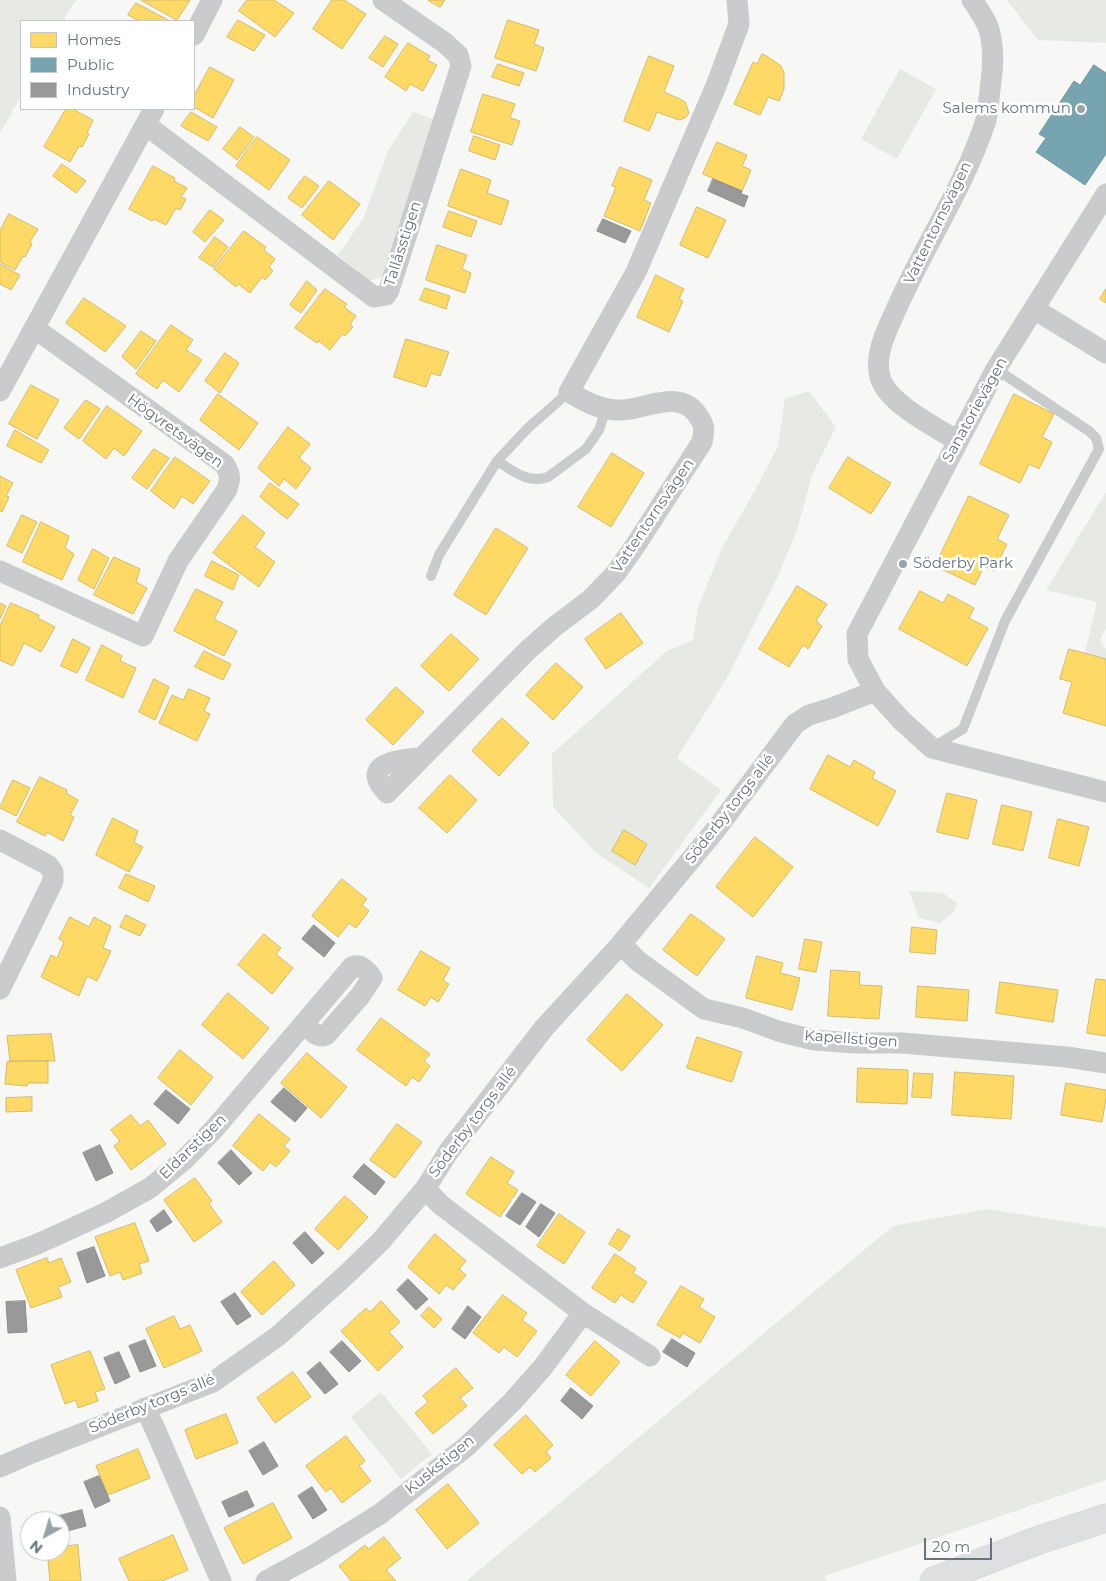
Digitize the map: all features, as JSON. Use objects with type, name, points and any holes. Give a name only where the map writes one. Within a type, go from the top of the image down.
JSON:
[{"type":"main road","points":[[934,1581],[978,1568],[1036,1541],[1106,1518]]},
{"type":"street","points":[[195,33],[212,0]]},
{"type":"street","name":"Tallåsstigen","points":[[150,117],[374,297],[386,295],[461,66],[458,55],[445,43],[383,0]]},
{"type":"street","points":[[569,392],[636,272],[716,86],[739,24],[737,0]]},
{"type":"street","name":"Vattentornsvägen","points":[[958,441],[898,403],[887,392],[880,378],[878,363],[881,344],[897,306],[960,183],[986,118],[993,51],[990,32],[972,0]]},
{"type":"street","points":[[0,391],[150,117]]},
{"type":"street","name":"Sanatorievägen","points":[[875,691],[858,659],[857,634],[996,369],[1106,194]]},
{"type":"street","points":[[1034,308],[1106,353]]},
{"type":"street","name":"Högvretsvägen","points":[[0,571],[143,636],[178,561],[226,491],[230,482],[230,472],[224,464],[34,328]]},
{"type":"street","name":"Vattentornsvägen","points":[[421,758],[528,650],[554,626],[591,599],[616,573],[702,442],[705,428],[703,423],[691,407],[681,402],[669,401],[618,410],[606,409],[588,404],[569,392]]},
{"type":"street","points":[[875,691],[901,720],[932,748],[1106,792]]},
{"type":"street","name":"Söderby torgs allé","points":[[0,1467],[213,1382],[278,1336],[380,1241],[425,1189],[449,1151],[544,1028],[621,944],[717,828],[795,724],[809,715],[875,691]]},
{"type":"street","points":[[0,840],[48,865],[53,872],[53,881],[0,989]]},
{"type":"street","name":"Kapellstigen","points":[[621,944],[638,961],[704,1008],[814,1040],[855,1043],[902,1043],[1106,1062]]},
{"type":"street","name":"Eldarstigen","points":[[0,1258],[35,1245],[105,1213],[150,1188],[184,1160],[215,1128],[304,1024]]},
{"type":"street","points":[[425,1189],[441,1204],[583,1313],[650,1356]]},
{"type":"street","name":"Kuskstigen","points":[[266,1581],[314,1555],[380,1514],[466,1446],[513,1402],[543,1367],[583,1313]]},
{"type":"street","points":[[145,1408],[156,1429],[221,1581]]},
{"type":"street","points":[[0,1517],[6,1581]]},
{"type":"lane","points":[[932,748],[963,729],[1005,621],[1099,449],[1096,438],[1089,431],[996,369]]},
{"type":"lane","points":[[430,576],[439,555],[497,462],[528,428],[569,392]]},
{"type":"lane","points":[[497,462],[530,480],[540,480],[548,477],[586,449],[599,430],[606,409]]},
{"type":"shaded area","points":[[0,0],[76,0],[64,20],[20,20],[20,98],[0,133]]},
{"type":"shaded area","points":[[1007,0],[1106,0],[1106,43],[1038,40]]},
{"type":"shaded area","points":[[900,69],[936,89],[897,159],[861,139]]},
{"type":"shaded area","points":[[413,112],[436,120],[387,275],[369,281],[338,255],[363,219],[389,149]]},
{"type":"shaded area","points":[[809,391],[836,427],[812,475],[797,530],[778,576],[728,676],[677,758],[721,790],[649,888],[596,853],[553,807],[552,754],[667,651],[693,640],[698,607],[722,548],[778,446],[785,399]]},
{"type":"shaded area","points":[[1106,492],[1106,629],[1101,639],[1106,649],[1106,659],[1085,653],[1097,602],[1046,590]]},
{"type":"shaded area","points":[[909,891],[943,893],[957,903],[954,912],[940,923],[919,918]]},
{"type":"shaded area","points":[[988,1209],[1106,1228],[1106,1480],[825,1576],[828,1581],[466,1581],[893,1226]]},
{"type":"shaded area","points":[[381,1392],[432,1454],[401,1479],[351,1417]]},
{"type":"building: Homes","points":[[141,0],[190,0],[177,20]]},
{"type":"building: Homes","points":[[247,0],[274,0],[294,13],[275,37],[239,11]]},
{"type":"building: Homes","points":[[332,0],[344,0],[366,14],[342,49],[313,29]]},
{"type":"building: Homes","points":[[428,0],[445,0],[440,7]]},
{"type":"building: Homes","points":[[136,3],[168,20],[137,20],[128,15]]},
{"type":"building: Homes","points":[[238,20],[265,35],[254,51],[227,37]]},
{"type":"building: Homes","points":[[508,20],[539,30],[534,44],[544,48],[536,71],[495,58]]},
{"type":"building: Homes","points":[[385,36],[398,44],[383,67],[369,58]]},
{"type":"building: Homes","points":[[408,43],[430,56],[427,60],[437,65],[423,91],[410,84],[406,91],[385,77]]},
{"type":"building: Homes","points":[[762,54],[781,66],[784,73],[784,89],[779,101],[768,97],[760,115],[734,104],[753,62],[757,64]]},
{"type":"building: Homes","points":[[649,56],[674,66],[664,92],[685,102],[689,113],[685,118],[679,120],[657,112],[649,131],[624,121]]},
{"type":"building: Homes","points":[[498,64],[524,73],[519,86],[492,77]]},
{"type":"building: Homes","points":[[210,67],[234,80],[213,118],[195,108],[195,94]]},
{"type":"building: Homes","points":[[483,94],[515,104],[510,118],[520,121],[512,145],[471,132]]},
{"type":"building: Homes","points":[[65,110],[75,110],[93,120],[87,133],[89,134],[82,147],[79,146],[70,162],[44,147]]},
{"type":"building: Homes","points":[[191,112],[217,127],[208,141],[181,126]]},
{"type":"building: Homes","points":[[240,127],[254,137],[237,160],[223,149]]},
{"type":"building: Homes","points":[[474,136],[500,145],[495,160],[469,151]]},
{"type":"building: Homes","points":[[257,137],[290,160],[269,190],[236,166]]},
{"type":"building: Homes","points":[[717,142],[747,155],[742,166],[751,170],[742,191],[703,174]]},
{"type":"building: Homes","points":[[62,164],[86,181],[76,193],[53,176]]},
{"type":"building: Homes","points":[[153,166],[175,178],[174,181],[187,188],[181,197],[186,199],[180,210],[176,208],[166,225],[154,219],[152,221],[129,209]]},
{"type":"building: Homes","points":[[620,167],[652,180],[644,200],[651,203],[640,231],[604,216],[616,187],[612,186]]},
{"type":"building: Homes","points":[[461,169],[491,180],[487,193],[509,201],[501,225],[448,206]]},
{"type":"building: Homes","points":[[305,176],[319,186],[302,208],[288,198]]},
{"type":"building: Homes","points":[[329,181],[360,204],[333,240],[302,215]]},
{"type":"building: Homes","points":[[697,207],[726,220],[708,258],[680,245]]},
{"type":"building: Homes","points":[[210,210],[224,220],[205,242],[193,232]]},
{"type":"building: Homes","points":[[449,211],[477,221],[471,237],[443,227]]},
{"type":"building: Homes","points":[[9,214],[38,229],[30,242],[32,244],[25,257],[23,256],[15,270],[0,262],[0,231]]},
{"type":"building: Homes","points":[[244,231],[266,247],[264,250],[275,259],[269,267],[273,271],[265,280],[262,277],[250,293],[238,284],[236,287],[214,269]]},
{"type":"building: Homes","points":[[215,237],[228,247],[213,267],[199,258]]},
{"type":"building: Homes","points":[[437,245],[467,255],[462,269],[471,273],[465,293],[426,280]]},
{"type":"building: Homes","points":[[0,264],[20,275],[11,290],[0,284]]},
{"type":"building: Homes","points":[[656,275],[684,289],[679,299],[683,301],[669,332],[637,317]]},
{"type":"building: Homes","points":[[307,281],[317,290],[301,313],[290,305]]},
{"type":"building: Homes","points":[[425,288],[450,296],[446,309],[420,300]]},
{"type":"building: Homes","points":[[325,289],[347,304],[344,307],[356,316],[350,324],[353,327],[345,336],[342,334],[330,350],[319,341],[317,343],[295,328]]},
{"type":"building: Homes","points":[[1106,289],[1106,303],[1100,299]]},
{"type":"building: Homes","points":[[84,298],[126,326],[105,352],[66,323]]},
{"type":"building: Homes","points":[[171,325],[193,340],[186,350],[202,360],[179,392],[163,380],[157,389],[136,374]]},
{"type":"building: Homes","points":[[141,331],[156,341],[136,369],[122,357]]},
{"type":"building: Homes","points":[[406,339],[449,352],[440,376],[431,373],[426,387],[394,377]]},
{"type":"building: Homes","points":[[225,353],[239,363],[220,393],[205,381]]},
{"type":"building: Homes","points":[[31,385],[59,400],[37,439],[9,424]]},
{"type":"building: Homes","points":[[218,394],[258,423],[239,450],[200,420]]},
{"type":"building: Homes","points":[[1014,394],[1054,414],[1042,437],[1052,442],[1039,469],[1029,464],[1020,483],[980,464]]},
{"type":"building: Homes","points":[[86,400],[100,409],[79,439],[64,428]]},
{"type":"building: Homes","points":[[107,406],[142,431],[124,456],[114,448],[106,459],[83,441]]},
{"type":"building: Homes","points":[[288,427],[310,444],[299,458],[311,468],[296,489],[284,479],[279,486],[258,468]]},
{"type":"building: Homes","points":[[15,430],[49,450],[41,463],[7,446]]},
{"type":"building: Homes","points":[[154,449],[169,458],[147,489],[132,478]]},
{"type":"building: Homes","points":[[612,453],[644,473],[611,527],[578,507]]},
{"type":"building: Homes","points":[[175,457],[210,481],[193,504],[182,496],[174,509],[151,491]]},
{"type":"building: Homes","points":[[848,457],[891,483],[871,514],[829,488]]},
{"type":"building: Homes","points":[[0,476],[13,483],[6,496],[9,497],[2,512],[0,511]]},
{"type":"building: Homes","points":[[270,483],[299,504],[287,519],[260,497]]},
{"type":"building: Homes","points":[[969,496],[1009,515],[997,539],[1007,544],[994,571],[984,566],[975,585],[935,566]]},
{"type":"building: Homes","points":[[22,515],[37,522],[22,553],[7,546]]},
{"type":"building: Homes","points":[[243,515],[265,533],[255,547],[275,562],[259,587],[213,553]]},
{"type":"building: Homes","points":[[41,522],[69,536],[65,548],[74,554],[62,580],[23,562]]},
{"type":"building: Homes","points":[[496,528],[528,548],[486,615],[454,595]]},
{"type":"building: Homes","points":[[93,549],[109,558],[94,589],[78,580]]},
{"type":"building: Homes","points":[[114,557],[140,569],[136,582],[147,588],[133,614],[94,595]]},
{"type":"building: Homes","points":[[212,561],[239,575],[233,590],[205,576]]},
{"type":"building: Homes","points":[[797,586],[827,604],[816,621],[822,626],[808,649],[803,645],[789,667],[759,649]]},
{"type":"building: Homes","points":[[196,589],[223,602],[214,619],[237,631],[224,656],[174,631]]},
{"type":"building: Homes","points":[[920,591],[943,603],[948,594],[974,608],[969,618],[988,628],[967,666],[899,629]]},
{"type":"building: Homes","points":[[0,603],[6,606],[0,619]]},
{"type":"building: Homes","points":[[11,603],[39,615],[38,618],[55,627],[41,652],[24,643],[13,666],[0,660],[0,626]]},
{"type":"building: Homes","points":[[621,613],[643,643],[606,669],[585,639]]},
{"type":"building: Homes","points":[[451,634],[479,659],[449,691],[421,666]]},
{"type":"building: Homes","points":[[73,639],[90,648],[77,673],[61,666]]},
{"type":"building: Homes","points":[[102,645],[122,656],[120,661],[136,668],[123,698],[86,680]]},
{"type":"building: Homes","points":[[1069,649],[1106,659],[1106,726],[1063,713],[1072,682],[1060,679]]},
{"type":"building: Homes","points":[[204,651],[231,664],[223,680],[195,667]]},
{"type":"building: Homes","points":[[556,663],[583,687],[553,720],[526,695]]},
{"type":"building: Homes","points":[[154,679],[169,687],[155,720],[139,712]]},
{"type":"building: Homes","points":[[396,687],[424,712],[393,745],[366,720]]},
{"type":"building: Homes","points":[[189,689],[210,698],[204,711],[210,714],[197,741],[159,723],[172,695],[183,700]]},
{"type":"building: Homes","points":[[502,718],[529,743],[499,776],[472,751]]},
{"type":"building: Homes","points":[[828,755],[850,767],[854,760],[875,772],[872,778],[896,791],[878,826],[810,789]]},
{"type":"building: Homes","points":[[450,775],[477,800],[447,833],[419,808]]},
{"type":"building: Homes","points":[[40,777],[67,790],[66,793],[78,800],[70,815],[74,817],[63,841],[47,832],[45,836],[17,822]]},
{"type":"building: Homes","points":[[13,780],[30,788],[16,816],[0,808]]},
{"type":"building: Homes","points":[[947,793],[977,800],[968,839],[937,832]]},
{"type":"building: Homes","points":[[1002,805],[1032,812],[1023,851],[993,844]]},
{"type":"building: Homes","points":[[113,818],[138,831],[134,842],[143,847],[129,872],[96,855]]},
{"type":"building: Homes","points":[[1058,819],[1089,827],[1079,866],[1049,858]]},
{"type":"building: Homes","points":[[624,830],[647,844],[635,865],[612,851]]},
{"type":"building: Homes","points":[[755,837],[793,867],[753,917],[716,887]]},
{"type":"building: Homes","points":[[126,874],[155,886],[148,902],[119,888]]},
{"type":"building: Homes","points":[[342,879],[367,899],[362,905],[369,911],[356,928],[349,923],[338,937],[312,916]]},
{"type":"building: Homes","points":[[691,914],[725,939],[697,976],[663,950]]},
{"type":"building: Homes","points":[[126,915],[146,925],[140,936],[120,927]]},
{"type":"building: Homes","points":[[70,917],[89,927],[94,917],[111,926],[103,948],[111,951],[97,981],[87,976],[79,996],[41,977],[51,955],[57,958],[64,942],[59,939]]},
{"type":"building: Homes","points":[[912,927],[937,930],[935,954],[910,952]]},
{"type":"building: Homes","points":[[264,934],[281,948],[276,954],[293,968],[272,994],[238,965]]},
{"type":"building: Homes","points":[[805,939],[822,942],[816,972],[799,969]]},
{"type":"building: Homes","points":[[421,951],[450,968],[443,980],[449,984],[438,1002],[431,997],[425,1006],[398,990]]},
{"type":"building: Homes","points":[[757,956],[783,963],[780,973],[800,978],[792,1010],[746,998]]},
{"type":"building: Homes","points":[[831,970],[860,972],[859,985],[882,986],[879,1019],[828,1016]]},
{"type":"building: Homes","points":[[1096,979],[1106,980],[1106,1036],[1087,1033]]},
{"type":"building: Homes","points":[[1000,982],[1058,990],[1053,1022],[996,1013]]},
{"type":"building: Homes","points":[[918,986],[969,990],[967,1021],[916,1017]]},
{"type":"building: Homes","points":[[228,993],[269,1028],[243,1059],[202,1025]]},
{"type":"building: Homes","points":[[627,994],[663,1025],[622,1071],[587,1040]]},
{"type":"building: Homes","points":[[381,1018],[430,1054],[424,1061],[430,1066],[419,1082],[412,1077],[406,1086],[357,1050]]},
{"type":"building: Homes","points":[[51,1034],[55,1061],[10,1061],[7,1036]]},
{"type":"building: Homes","points":[[697,1037],[742,1052],[732,1082],[687,1068]]},
{"type":"building: Homes","points":[[180,1050],[213,1077],[191,1105],[158,1078]]},
{"type":"building: Homes","points":[[307,1053],[347,1087],[321,1118],[281,1083]]},
{"type":"building: Homes","points":[[48,1061],[48,1083],[28,1083],[27,1086],[5,1084],[7,1062]]},
{"type":"building: Homes","points":[[858,1068],[908,1070],[907,1104],[857,1102]]},
{"type":"building: Homes","points":[[955,1072],[1014,1076],[1011,1119],[952,1115]]},
{"type":"building: Homes","points":[[914,1073],[933,1074],[931,1098],[912,1097]]},
{"type":"building: Homes","points":[[1066,1083],[1106,1090],[1102,1122],[1061,1115]]},
{"type":"building: Homes","points":[[32,1097],[32,1111],[6,1112],[6,1098]]},
{"type":"building: Homes","points":[[259,1114],[290,1139],[284,1146],[290,1151],[276,1167],[270,1162],[263,1171],[233,1146]]},
{"type":"building: Homes","points":[[131,1115],[140,1126],[148,1120],[166,1144],[131,1170],[114,1146],[120,1141],[111,1130]]},
{"type":"building: Homes","points":[[397,1124],[422,1142],[395,1178],[370,1160]]},
{"type":"building: Homes","points":[[491,1157],[514,1172],[507,1183],[518,1190],[500,1217],[466,1194]]},
{"type":"building: Homes","points":[[195,1178],[212,1201],[209,1204],[222,1222],[194,1242],[164,1200]]},
{"type":"building: Homes","points":[[345,1196],[368,1217],[338,1250],[315,1229]]},
{"type":"building: Homes","points":[[559,1214],[585,1232],[564,1264],[537,1246]]},
{"type":"building: Homes","points":[[135,1223],[149,1261],[139,1264],[142,1273],[123,1280],[120,1272],[110,1276],[95,1237]]},
{"type":"building: Homes","points":[[618,1229],[630,1236],[620,1251],[609,1244]]},
{"type":"building: Homes","points":[[435,1234],[466,1261],[459,1269],[466,1275],[453,1290],[446,1285],[439,1294],[408,1267]]},
{"type":"building: Homes","points":[[615,1254],[636,1268],[633,1273],[647,1282],[633,1303],[621,1295],[615,1303],[592,1288]]},
{"type":"building: Homes","points":[[47,1258],[49,1263],[61,1258],[71,1282],[58,1287],[62,1297],[31,1308],[16,1270]]},
{"type":"building: Homes","points":[[274,1261],[295,1285],[262,1315],[241,1292]]},
{"type":"building: Homes","points":[[681,1286],[704,1299],[699,1307],[715,1317],[700,1343],[683,1333],[680,1338],[657,1325]]},
{"type":"building: Homes","points":[[503,1295],[527,1313],[522,1320],[537,1331],[517,1357],[504,1347],[499,1353],[473,1333]]},
{"type":"building: Homes","points":[[381,1301],[400,1322],[389,1332],[403,1347],[378,1371],[341,1331],[366,1308],[370,1312]]},
{"type":"building: Homes","points":[[429,1307],[442,1319],[434,1328],[421,1316]]},
{"type":"building: Homes","points":[[174,1316],[180,1329],[190,1325],[202,1351],[164,1368],[146,1329]]},
{"type":"building: Homes","points":[[595,1341],[620,1362],[591,1396],[566,1375]]},
{"type":"building: Homes","points":[[90,1351],[105,1389],[95,1392],[98,1401],[78,1408],[76,1400],[65,1404],[51,1365]]},
{"type":"building: Homes","points":[[456,1368],[473,1388],[460,1398],[467,1406],[433,1434],[415,1413],[428,1402],[423,1396]]},
{"type":"building: Homes","points":[[293,1372],[311,1397],[275,1423],[257,1398]]},
{"type":"building: Homes","points":[[226,1414],[238,1443],[196,1459],[185,1430]]},
{"type":"building: Homes","points":[[526,1415],[553,1445],[546,1452],[551,1458],[535,1472],[530,1467],[522,1474],[494,1445]]},
{"type":"building: Homes","points":[[346,1436],[365,1461],[359,1466],[371,1481],[342,1503],[331,1488],[326,1492],[306,1466]]},
{"type":"building: Homes","points":[[138,1449],[150,1478],[108,1495],[96,1466]]},
{"type":"building: Homes","points":[[448,1484],[479,1523],[447,1549],[416,1510]]},
{"type":"building: Homes","points":[[273,1503],[292,1538],[243,1564],[224,1528]]},
{"type":"building: Homes","points":[[173,1535],[188,1570],[162,1581],[129,1581],[119,1559]]},
{"type":"building: Homes","points":[[384,1537],[401,1558],[386,1570],[396,1581],[351,1581],[339,1566],[365,1545],[368,1549]]},
{"type":"building: Homes","points":[[78,1545],[81,1581],[50,1581],[48,1561],[70,1561],[70,1546]]},
{"type":"building: Public","name":"Salems kommun","points":[[1094,65],[1106,73],[1106,154],[1085,185],[1036,152],[1046,138],[1039,134],[1074,81],[1080,85]]},
{"type":"building: Industry","points":[[713,179],[742,191],[741,194],[748,196],[744,207],[708,191]]},
{"type":"building: Industry","points":[[603,219],[631,231],[625,243],[597,231]]},
{"type":"building: Industry","points":[[314,925],[335,943],[324,957],[302,939]]},
{"type":"building: Industry","points":[[284,1088],[307,1108],[295,1122],[271,1102]]},
{"type":"building: Industry","points":[[166,1090],[190,1109],[178,1124],[154,1104]]},
{"type":"building: Industry","points":[[100,1145],[113,1173],[96,1181],[83,1153]]},
{"type":"building: Industry","points":[[231,1150],[252,1173],[239,1185],[218,1163]]},
{"type":"building: Industry","points":[[364,1164],[385,1182],[375,1195],[353,1177]]},
{"type":"building: Industry","points":[[522,1193],[536,1202],[520,1225],[506,1216]]},
{"type":"building: Industry","points":[[541,1204],[555,1213],[539,1237],[526,1227]]},
{"type":"building: Industry","points":[[164,1210],[172,1222],[157,1232],[150,1221]]},
{"type":"building: Industry","points":[[305,1232],[324,1253],[312,1264],[293,1243]]},
{"type":"building: Industry","points":[[94,1247],[105,1276],[87,1283],[77,1253]]},
{"type":"building: Industry","points":[[408,1279],[428,1299],[416,1310],[397,1290]]},
{"type":"building: Industry","points":[[235,1293],[251,1316],[237,1325],[221,1302]]},
{"type":"building: Industry","points":[[25,1301],[27,1332],[8,1333],[6,1302]]},
{"type":"building: Industry","points":[[468,1306],[481,1317],[465,1339],[452,1329]]},
{"type":"building: Industry","points":[[672,1339],[695,1353],[687,1367],[663,1352]]},
{"type":"building: Industry","points":[[145,1340],[156,1366],[140,1372],[129,1346]]},
{"type":"building: Industry","points":[[342,1341],[361,1361],[349,1372],[330,1352]]},
{"type":"building: Industry","points":[[119,1352],[130,1377],[115,1384],[104,1358]]},
{"type":"building: Industry","points":[[320,1362],[338,1384],[325,1394],[307,1373]]},
{"type":"building: Industry","points":[[571,1388],[593,1406],[582,1419],[561,1401]]},
{"type":"building: Industry","points":[[264,1442],[278,1466],[263,1475],[249,1451]]},
{"type":"building: Industry","points":[[99,1476],[110,1501],[95,1508],[84,1482]]},
{"type":"building: Industry","points":[[312,1487],[327,1510],[313,1519],[298,1496]]},
{"type":"building: Industry","points":[[247,1491],[254,1506],[229,1517],[222,1502]]},
{"type":"building: Industry","points":[[82,1510],[86,1526],[70,1530],[70,1513]]},
{"type":"place","name":"Salems kommun","points":[[1081,109]]},
{"type":"place","name":"Söderby Park","points":[[903,564]]}]
